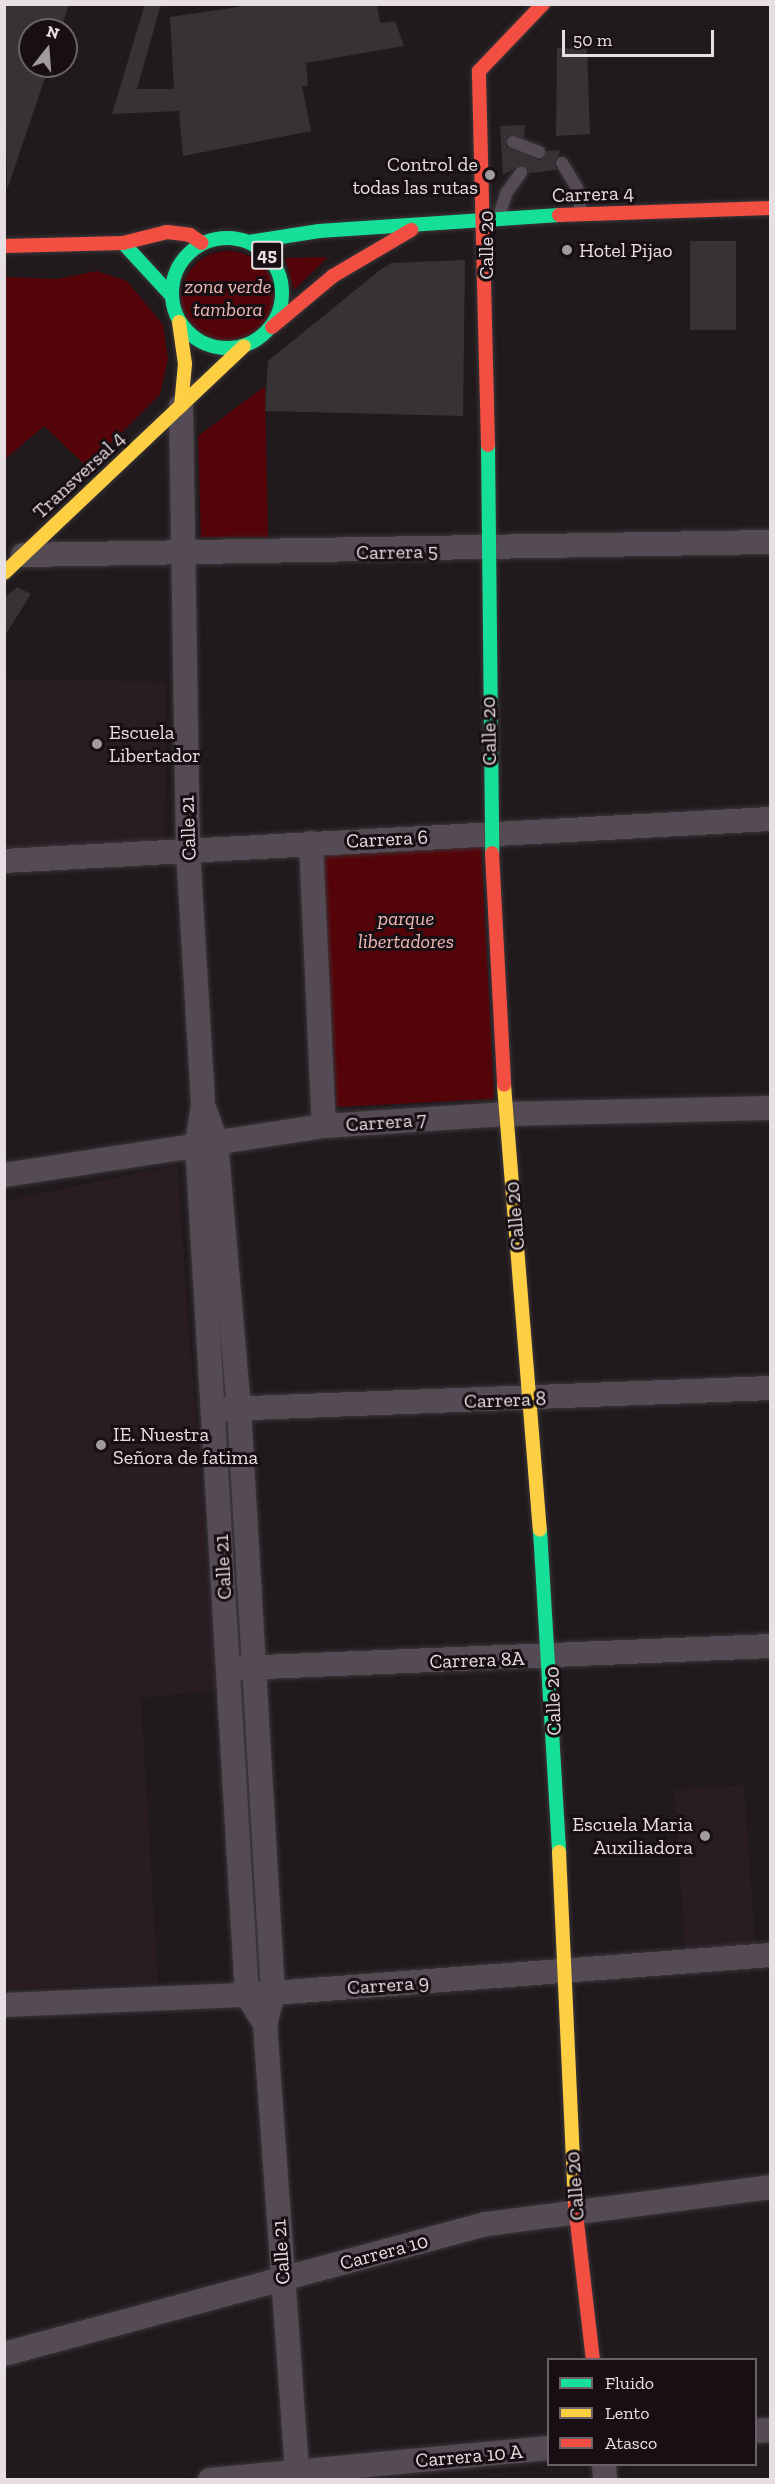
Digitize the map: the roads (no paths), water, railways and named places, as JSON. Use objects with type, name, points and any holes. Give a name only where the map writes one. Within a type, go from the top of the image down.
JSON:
[{"type":"street","name":"Calle 20","points":[[543,4],[508,36],[479,71],[489,131],[484,165],[492,218],[486,550],[491,833],[506,1114],[532,1400],[551,1658],[575,2210],[592,2358]]},
{"type":"street","name":"Carrera 4","points":[[249,242],[319,231],[417,226],[492,218],[771,208]]},
{"type":"street","name":"Carrera 4","points":[[270,328],[333,276],[417,226]]},
{"type":"street","points":[[4,246],[123,243],[167,232],[190,236],[202,243],[179,264],[171,295]]},
{"type":"street","name":"45","points":[[181,406],[244,346],[270,328],[279,314],[281,280],[264,251],[249,242],[226,237],[202,243]]},
{"type":"street","points":[[123,243],[171,295],[179,321],[186,364],[181,406]]},
{"type":"street","points":[[179,321],[207,345],[244,346]]},
{"type":"street","name":"Transversal 4","points":[[4,573],[181,406]]},
{"type":"street","name":"Calle 21","points":[[181,406],[188,850],[203,1106],[239,1409],[256,1666],[273,1993],[265,2024],[298,2476]]},
{"type":"street","name":"Carrera 5","points":[[23,555],[182,556],[771,542]]},
{"type":"street","name":"Carrera 6","points":[[4,861],[771,819]]},
{"type":"street","points":[[311,843],[324,1126]]},
{"type":"street","name":"Carrera 7","points":[[4,1175],[207,1142],[324,1126],[506,1114],[771,1108]]},
{"type":"street","name":"Calle 21","points":[[207,1142],[214,1410],[247,1995],[265,2024]]},
{"type":"street","name":"Carrera 8","points":[[214,1410],[532,1400],[771,1388]]},
{"type":"street","name":"Carrera 8A","points":[[229,1669],[256,1666],[551,1658],[771,1646]]},
{"type":"street","name":"Carrera 9","points":[[4,2005],[247,1995],[771,1955]]},
{"type":"street","name":"Carrera 10","points":[[4,2354],[486,2224],[575,2210],[771,2187]]},
{"type":"street","name":"Carrera 10 A","points":[[210,2480],[298,2476],[547,2448]]},
{"type":"lane","points":[[513,142],[539,152]]},
{"type":"lane","points":[[484,165],[499,164]]},
{"type":"lane","points":[[562,164],[577,188],[581,214]]},
{"type":"lane","points":[[492,218],[507,192],[522,173]]},
{"type":"place","name":"Control de todas las rutas","points":[[490,175]]},
{"type":"place","name":"Hotel Pijao","points":[[567,250]]},
{"type":"place","name":"Escuela Libertador","points":[[97,744]]},
{"type":"place","name":"IE. Nuestra Señora de fatima","points":[[101,1445]]},
{"type":"place","name":"Escuela Maria Auxiliadora","points":[[705,1836]]},
{"type":"park label","name":"zona verde tambora","points":[[228,298]]},
{"type":"park label","name":"parque libertadores","points":[[406,930]]}]
